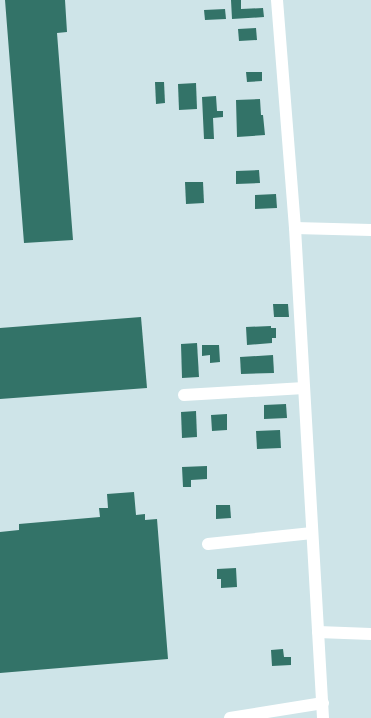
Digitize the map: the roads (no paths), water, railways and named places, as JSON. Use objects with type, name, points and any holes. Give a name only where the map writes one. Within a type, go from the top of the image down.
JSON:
[{"type":"street","points":[[277,0],[295,228],[324,718]]},
{"type":"street","points":[[295,228],[371,230]]},
{"type":"street","points":[[184,395],[304,388]]},
{"type":"street","points":[[208,544],[312,533]]},
{"type":"street","points":[[318,632],[371,634]]},
{"type":"street","points":[[230,718],[323,704]]}]
